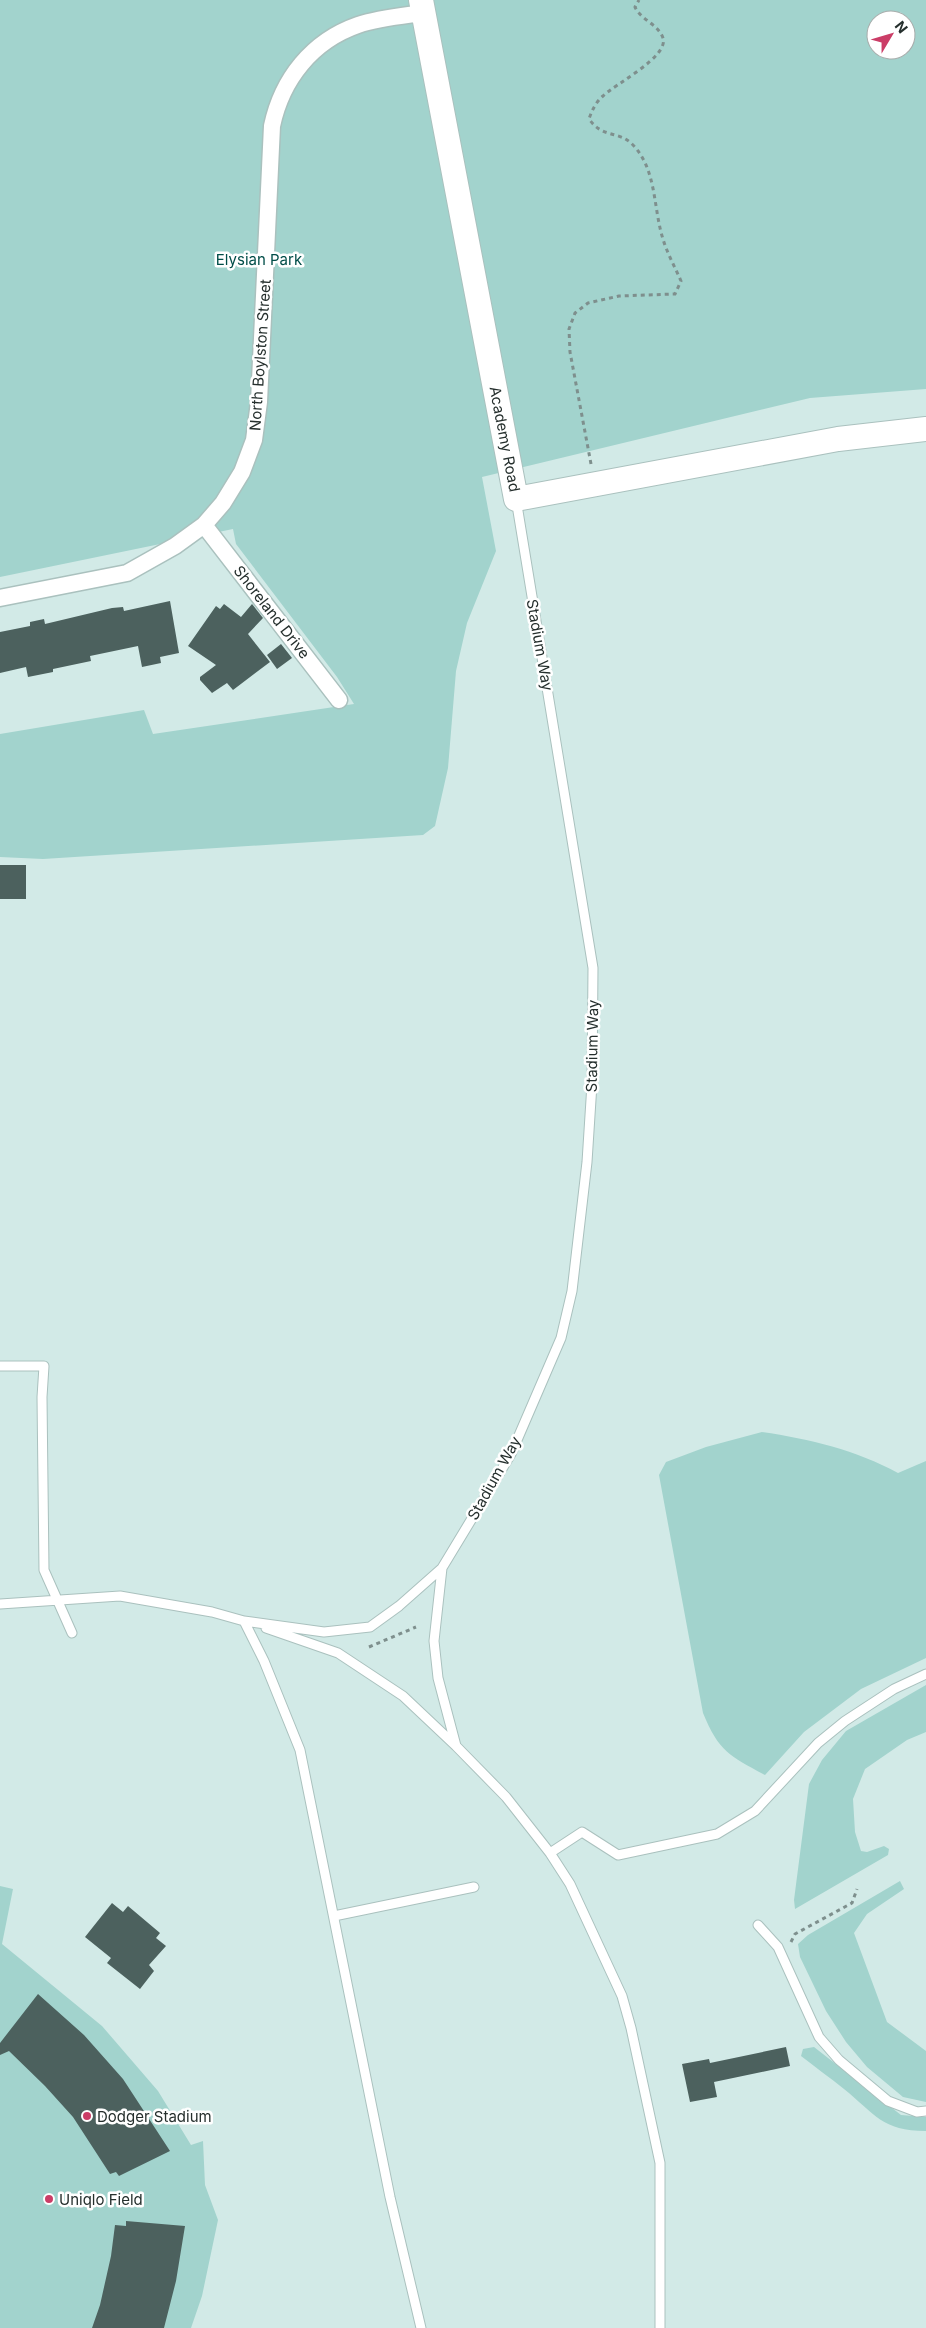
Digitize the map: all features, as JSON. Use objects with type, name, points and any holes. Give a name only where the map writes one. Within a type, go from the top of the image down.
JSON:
[{"type":"main road","name":"Academy Road","points":[[422,6],[516,499],[838,439],[926,429]]},
{"type":"street","name":"North Boylston Street","points":[[0,598],[127,573],[175,546],[204,525],[223,503],[242,472],[254,440],[259,402],[272,126],[277,102],[287,83],[311,52],[358,25],[422,6]]},
{"type":"street","name":"Shoreland Drive","points":[[204,525],[339,700]]},
{"type":"lane","name":"Stadium Way","points":[[244,1621],[324,1632],[370,1627],[399,1606],[442,1568],[511,1454],[561,1338],[572,1291],[587,1162],[592,1084],[593,968],[516,499]]},
{"type":"lane","points":[[0,1366],[44,1366],[42,1397],[44,1570],[72,1634]]},
{"type":"lane","name":"Stadium Way","points":[[442,1568],[434,1640],[438,1678],[456,1746]]},
{"type":"lane","points":[[0,1604],[120,1596],[212,1612],[338,1653],[403,1696],[506,1797],[550,1853],[570,1884],[622,1996],[632,2028],[660,2163],[660,2328]]},
{"type":"lane","points":[[244,1621],[264,1661],[300,1750],[390,2198],[421,2328]]},
{"type":"lane","points":[[550,1853],[582,1832],[618,1855],[717,1834],[755,1811],[818,1743],[845,1721],[894,1689],[926,1674]]},
{"type":"lane","points":[[334,1916],[474,1887]]},
{"type":"lane","points":[[758,1925],[778,1947],[819,2037],[839,2060],[888,2101],[917,2112],[926,2111]]},
{"type":"path","points":[[595,484],[570,352],[569,329],[575,313],[588,303],[619,296],[675,294],[681,281],[663,239],[649,171],[634,145],[622,137],[606,134],[595,128],[589,119],[594,106],[603,95],[644,66],[662,48],[664,41],[660,32],[638,14],[635,6],[639,0]]},
{"type":"path","points":[[369,1646],[416,1627]]},
{"type":"path","points":[[790,1943],[795,1934],[852,1903],[857,1889]]},
{"type":"green space","name":"Elysian Park","points":[[0,0],[926,0],[926,389],[810,398],[482,477],[496,551],[467,623],[456,671],[448,768],[435,826],[423,835],[43,859],[0,857],[0,734],[144,710],[153,734],[354,704],[337,677],[236,544],[233,529],[0,577]]},
{"type":"green space","points":[[762,1432],[832,1446],[866,1458],[898,1473],[926,1461],[926,1658],[861,1689],[804,1732],[765,1775],[734,1757],[720,1745],[703,1713],[659,1475],[666,1462],[706,1447]]},
{"type":"green space","points":[[926,1685],[926,1732],[907,1740],[865,1769],[853,1799],[855,1832],[861,1851],[867,1852],[884,1846],[889,1849],[888,1855],[795,1909],[794,1900],[809,1784],[822,1760],[846,1731]]},
{"type":"green space","points":[[900,1881],[904,1889],[867,1914],[854,1933],[887,2022],[926,2051],[926,2102],[903,2097],[867,2067],[846,2042],[826,2011],[800,1957],[798,1944],[808,1935]]},
{"type":"green space","name":"Dodger Stadium","points":[[0,1886],[13,1889],[2,1944],[102,2026],[158,2091],[191,2145],[203,2141],[205,2185],[218,2220],[202,2296],[191,2328],[0,2328]]},
{"type":"green space","points":[[814,2047],[901,2115],[926,2117],[926,2131],[899,2128],[872,2113],[801,2056],[803,2049]]},
{"type":"building","points":[[170,601],[179,653],[160,657],[161,663],[142,667],[138,646],[90,656],[91,661],[53,669],[53,672],[28,677],[26,667],[0,673],[0,632],[30,626],[30,622],[44,619],[45,624],[112,608],[123,607],[124,611]]},
{"type":"building","points":[[224,604],[241,617],[252,604],[263,618],[248,634],[270,662],[233,690],[227,683],[212,693],[200,680],[200,677],[216,665],[188,646],[216,606],[220,609]]},
{"type":"building","points":[[281,644],[292,658],[277,669],[267,655]]},
{"type":"building","points":[[0,865],[26,865],[26,899],[0,899]]},
{"type":"building","points":[[112,1903],[123,1912],[128,1906],[160,1933],[156,1938],[166,1946],[149,1965],[154,1971],[140,1989],[107,1963],[111,1958],[85,1937]]},
{"type":"building","points":[[38,1994],[84,2035],[123,2079],[170,2151],[119,2176],[116,2172],[110,2174],[73,2117],[45,2086],[9,2051],[0,2055],[0,2043]]},
{"type":"building","points":[[786,2047],[790,2066],[714,2082],[717,2097],[690,2102],[682,2064],[709,2059],[710,2063]]},
{"type":"building","points":[[126,2221],[185,2226],[176,2281],[164,2328],[92,2328],[100,2305],[111,2256],[115,2225],[126,2226]]},
{"type":"place","name":"Dodger Stadium","points":[[87,2116]]},
{"type":"place","name":"Uniqlo Field","points":[[49,2199]]}]
